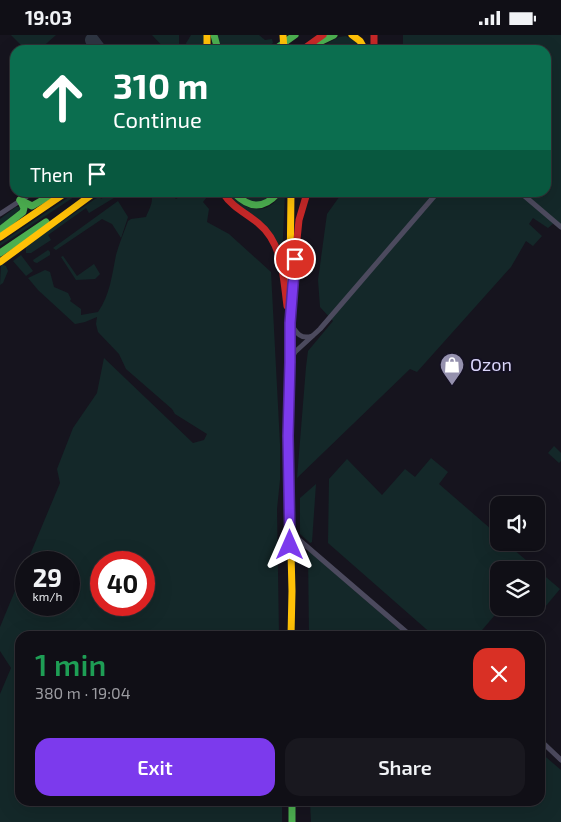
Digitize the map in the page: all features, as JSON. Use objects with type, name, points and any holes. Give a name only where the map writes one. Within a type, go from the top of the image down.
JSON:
[{"type":"street","points":[[281,45],[295,35]]},
{"type":"street","points":[[310,45],[324,35]]},
{"type":"street","points":[[313,45],[334,35]]},
{"type":"street","points":[[352,35],[362,45]]},
{"type":"street","points":[[0,215],[25,197]]},
{"type":"street","points":[[20,200],[32,206],[48,197]]},
{"type":"street","points":[[0,237],[59,197]]},
{"type":"street","points":[[0,253],[88,197]]},
{"type":"street","points":[[0,262],[89,197]]},
{"type":"street","points":[[226,197],[230,204],[262,226],[275,244],[280,260],[290,323],[301,337],[312,336]]},
{"type":"street","points":[[238,197],[243,202],[256,206],[269,202],[274,197]]},
{"type":"street","points":[[291,197],[288,408],[291,631]]},
{"type":"street","points":[[290,309],[299,220],[306,197]]},
{"type":"street","points":[[290,362],[295,352],[312,336],[434,197]]},
{"type":"street","points":[[527,197],[561,227]]},
{"type":"street","points":[[0,229],[22,213],[24,208],[20,200]]},
{"type":"street","points":[[290,531],[405,631]]},
{"type":"street","points":[[545,745],[561,760]]},
{"type":"street","points":[[292,806],[292,822]]},
{"type":"green space","points":[[11,35],[56,35],[45,45],[21,45]]},
{"type":"green space","points":[[152,35],[179,35],[179,45],[161,45]]},
{"type":"green space","points":[[191,35],[204,35],[204,45],[185,45]]},
{"type":"green space","points":[[217,35],[259,35],[265,40],[272,39],[273,43],[270,45],[220,45]]},
{"type":"green space","points":[[403,35],[561,35],[561,225],[528,197],[551,197],[551,45],[403,45]]},
{"type":"green space","points":[[346,36],[359,45],[324,45],[339,37]]},
{"type":"green space","points":[[69,197],[74,197],[0,246],[0,243]]},
{"type":"green space","points":[[100,197],[101,199],[115,197],[89,213],[86,208],[48,235],[51,240],[31,253],[26,253],[26,246],[95,199]]},
{"type":"green space","points":[[151,197],[174,197],[176,199],[179,197],[207,197],[203,202],[209,209],[207,222],[229,234],[271,272],[280,444],[280,480],[277,509],[279,631],[15,631],[15,806],[282,806],[282,822],[0,822],[0,694],[11,668],[0,651],[0,627],[15,591],[15,616],[80,616],[80,551],[32,551],[60,483],[57,469],[73,428],[97,393],[104,358],[193,443],[204,440],[207,434],[175,414],[172,409],[126,369],[119,354],[98,332],[97,317],[75,324],[38,290],[28,278],[45,270],[50,272],[54,287],[68,293],[70,301],[81,309],[81,315],[98,312],[108,292],[116,255],[128,221],[146,217],[151,205]]},
{"type":"green space","points":[[229,197],[234,197],[243,205],[257,209],[270,206],[279,197],[285,197],[282,258],[275,239],[270,233],[236,205]]},
{"type":"green space","points":[[243,197],[271,197],[258,203]]},
{"type":"green space","points":[[339,197],[524,197],[554,223],[548,228],[533,218],[529,224],[542,236],[533,246],[526,241],[511,267],[417,372],[410,369],[297,478],[308,351],[333,321],[320,307],[318,280],[327,214]]},
{"type":"green space","points":[[118,201],[128,217],[121,238],[112,224],[102,219],[56,250],[53,248]]},
{"type":"green space","points":[[16,207],[21,207],[21,209],[0,226],[0,219]]},
{"type":"green space","points":[[48,250],[50,255],[37,263],[34,262],[33,260]]},
{"type":"green space","points":[[21,255],[33,271],[26,276],[13,261]]},
{"type":"green space","points":[[63,256],[77,276],[94,264],[100,274],[95,279],[76,280],[61,257]]},
{"type":"green space","points":[[1,264],[6,266],[8,271],[3,283],[0,285]]},
{"type":"green space","points":[[554,446],[561,453],[561,461],[559,463],[548,453]]},
{"type":"green space","points":[[431,458],[448,472],[439,484],[490,528],[490,551],[515,551],[527,561],[490,561],[490,616],[494,616],[481,631],[428,631],[328,543],[329,479],[347,459],[382,495],[405,469],[415,477]]},
{"type":"green space","points":[[316,484],[312,542],[310,543],[300,534],[300,498]]},
{"type":"green space","points":[[308,550],[401,631],[309,631]]},
{"type":"green space","points":[[545,576],[560,589],[545,607]]},
{"type":"green space","points":[[545,756],[561,770],[561,822],[311,822],[310,806],[545,806]]},
{"type":"taxiway","points":[[92,40],[96,45]]},
{"type":"traffic: fast","points":[[214,35],[217,45]]},
{"type":"traffic: fast","points":[[281,45],[295,35]]},
{"type":"traffic: fast","points":[[313,45],[334,35]]},
{"type":"traffic: fast","points":[[20,200],[32,206],[48,197]]},
{"type":"traffic: fast","points":[[239,197],[245,202],[256,205],[267,202],[273,197]]},
{"type":"traffic: fast","points":[[0,230],[23,212],[24,208],[20,200]]},
{"type":"traffic: fast","points":[[0,253],[46,222]]},
{"type":"traffic: fast","points":[[292,806],[292,822]]},
{"type":"traffic: slow","points":[[207,35],[207,45]]},
{"type":"traffic: slow","points":[[283,35],[284,45]]},
{"type":"traffic: slow","points":[[352,35],[362,45]]},
{"type":"traffic: slow","points":[[0,237],[59,197]]},
{"type":"traffic: slow","points":[[0,262],[89,197]]},
{"type":"traffic: slow","points":[[291,197],[288,436],[292,591],[291,631]]},
{"type":"traffic: jam","points":[[309,45],[323,35]]},
{"type":"traffic: jam","points":[[374,35],[374,45]]},
{"type":"traffic: jam","points":[[226,197],[258,223],[273,240],[283,272],[287,306]]},
{"type":"traffic: jam","points":[[294,269],[299,220],[306,197]]},
{"type":"place","name":"Ozon","points":[[452,386]]},
{"type":"route","points":[[290,545],[288,408],[290,309],[295,259]]}]
